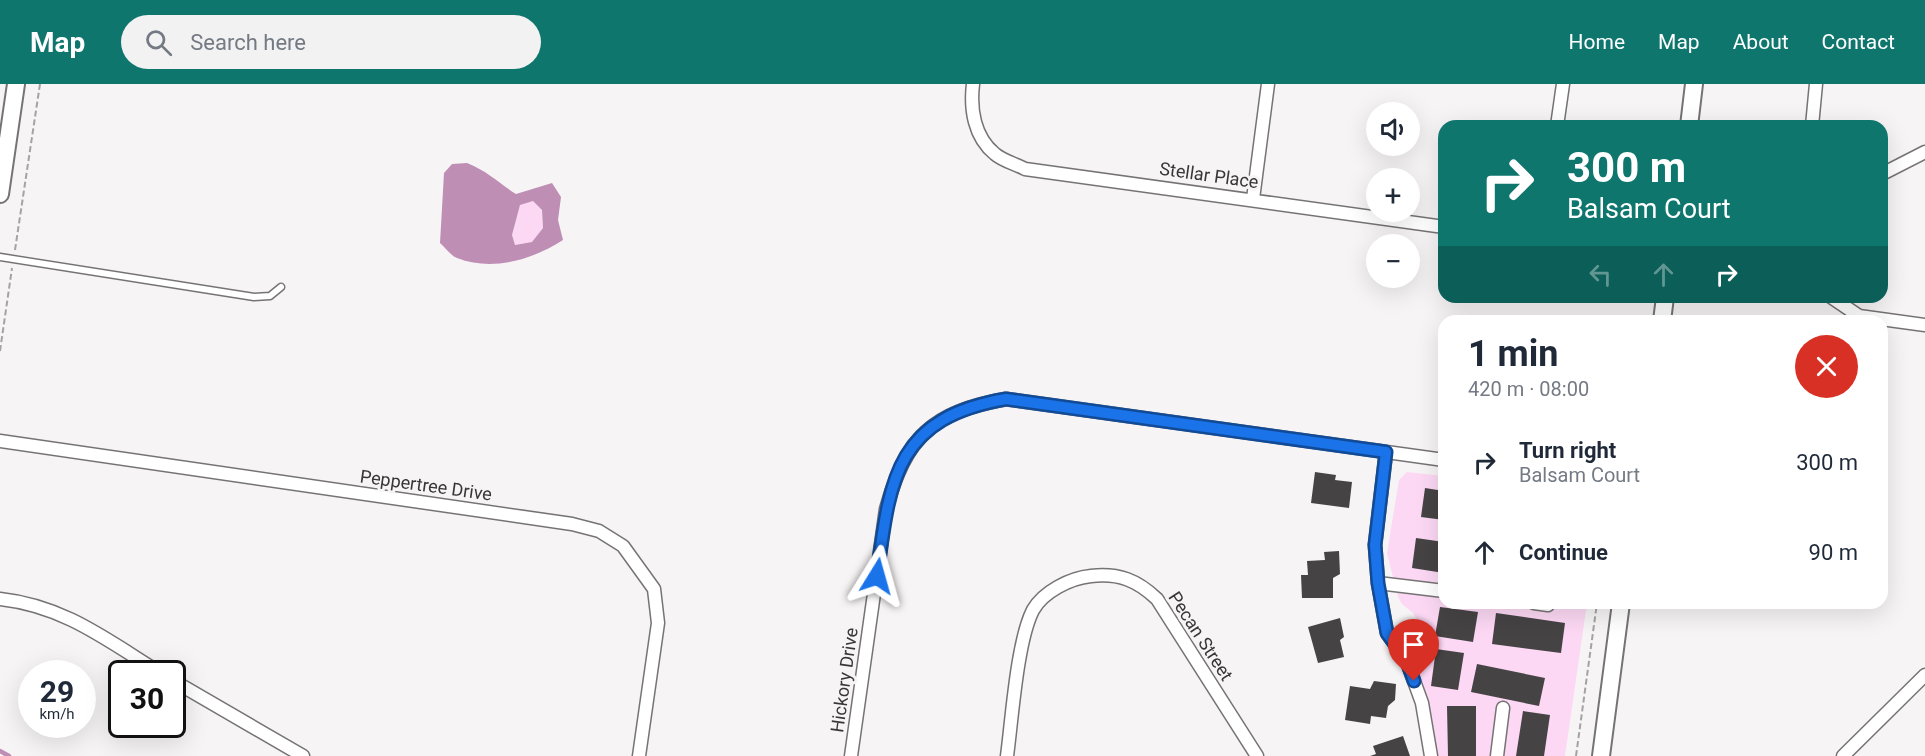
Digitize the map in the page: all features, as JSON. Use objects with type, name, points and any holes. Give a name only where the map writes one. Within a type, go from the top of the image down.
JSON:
[{"type":"street","points":[[0,194],[16,84]]},
{"type":"street","name":"Stellar Place","points":[[973,84],[972,117],[980,135],[995,154],[1025,169],[1438,226]]},
{"type":"street","points":[[1253,199],[1268,84]]},
{"type":"street","points":[[1558,120],[1563,84]]},
{"type":"street","points":[[1690,120],[1694,84]]},
{"type":"street","points":[[1813,120],[1816,84]]},
{"type":"street","points":[[1888,171],[1925,152]]},
{"type":"street","points":[[1840,303],[1858,315]]},
{"type":"street","points":[[1888,320],[1925,325]]},
{"type":"street","name":"Hickory Drive","points":[[851,756],[886,509],[895,478],[908,449],[944,417],[972,405],[1006,399],[1438,459]]},
{"type":"street","name":"Peppertree Drive","points":[[0,441],[560,522],[599,531],[623,546],[654,589],[658,623],[639,756]]},
{"type":"street","points":[[1386,452],[1375,545],[1378,583],[1387,633],[1406,659],[1422,703],[1431,756]]},
{"type":"street","name":"Pecan Street","points":[[1007,756],[1024,633],[1034,609],[1048,593],[1078,577],[1101,575],[1124,576],[1142,585],[1157,599],[1257,756]]},
{"type":"street","points":[[1378,583],[1438,590]]},
{"type":"street","points":[[0,599],[43,606],[67,616],[139,660]]},
{"type":"street","points":[[1601,756],[1620,609]]},
{"type":"street","points":[[1842,756],[1925,675]]},
{"type":"street","points":[[186,688],[303,756]]},
{"type":"street","points":[[1497,756],[1503,708]]},
{"type":"lane","points":[[0,257],[254,297],[270,296],[281,287]]},
{"type":"path","points":[[0,351],[40,84]]},
{"type":"path","points":[[1576,756],[1596,609]]},
{"type":"shaded area","points":[[467,163],[475,166],[516,194],[552,183],[561,197],[558,220],[563,240],[539,253],[513,261],[485,264],[455,257],[440,243],[444,173],[452,164]],"holes":[[[533,201],[542,210],[543,228],[532,242],[515,245],[512,235],[520,205]]]},
{"type":"shaded area","points":[[533,201],[542,210],[543,228],[532,242],[515,245],[512,235],[520,204]]},
{"type":"shaded area","points":[[1407,472],[1438,475],[1438,609],[1586,609],[1565,756],[1438,756],[1429,709],[1411,660],[1419,646],[1421,627],[1413,613],[1402,604],[1398,597],[1387,553],[1399,480]]},
{"type":"building","points":[[1315,472],[1336,475],[1335,480],[1352,482],[1349,508],[1311,503]]},
{"type":"building","points":[[1425,488],[1438,490],[1438,519],[1421,517]]},
{"type":"building","points":[[1416,538],[1438,541],[1438,572],[1412,568]]},
{"type":"building","points":[[1339,551],[1340,574],[1333,578],[1333,598],[1302,598],[1301,575],[1308,575],[1307,561],[1325,560],[1324,552]]},
{"type":"building","points":[[1440,609],[1478,612],[1473,642],[1435,636]]},
{"type":"building","points":[[1496,613],[1565,623],[1561,653],[1492,644]]},
{"type":"building","points":[[1340,618],[1344,637],[1340,640],[1344,657],[1318,663],[1308,627]]},
{"type":"building","points":[[1436,649],[1464,653],[1458,690],[1431,686]]},
{"type":"building","points":[[1477,664],[1545,678],[1539,706],[1471,692]]},
{"type":"building","points":[[1374,681],[1396,684],[1395,700],[1388,706],[1386,718],[1371,716],[1370,724],[1345,720],[1350,686],[1370,689]]},
{"type":"building","points":[[1447,706],[1476,706],[1476,756],[1448,756]]},
{"type":"building","points":[[1523,711],[1550,715],[1544,756],[1516,756]]},
{"type":"building","points":[[1403,736],[1410,756],[1370,756],[1376,754],[1373,746]]},
{"type":"waterway","points":[[0,751],[9,756]]},
{"type":"route","points":[[877,576],[886,509],[895,478],[908,449],[944,417],[972,405],[1006,399],[1386,452],[1375,545],[1378,583],[1387,633],[1406,659],[1414,681]]}]
